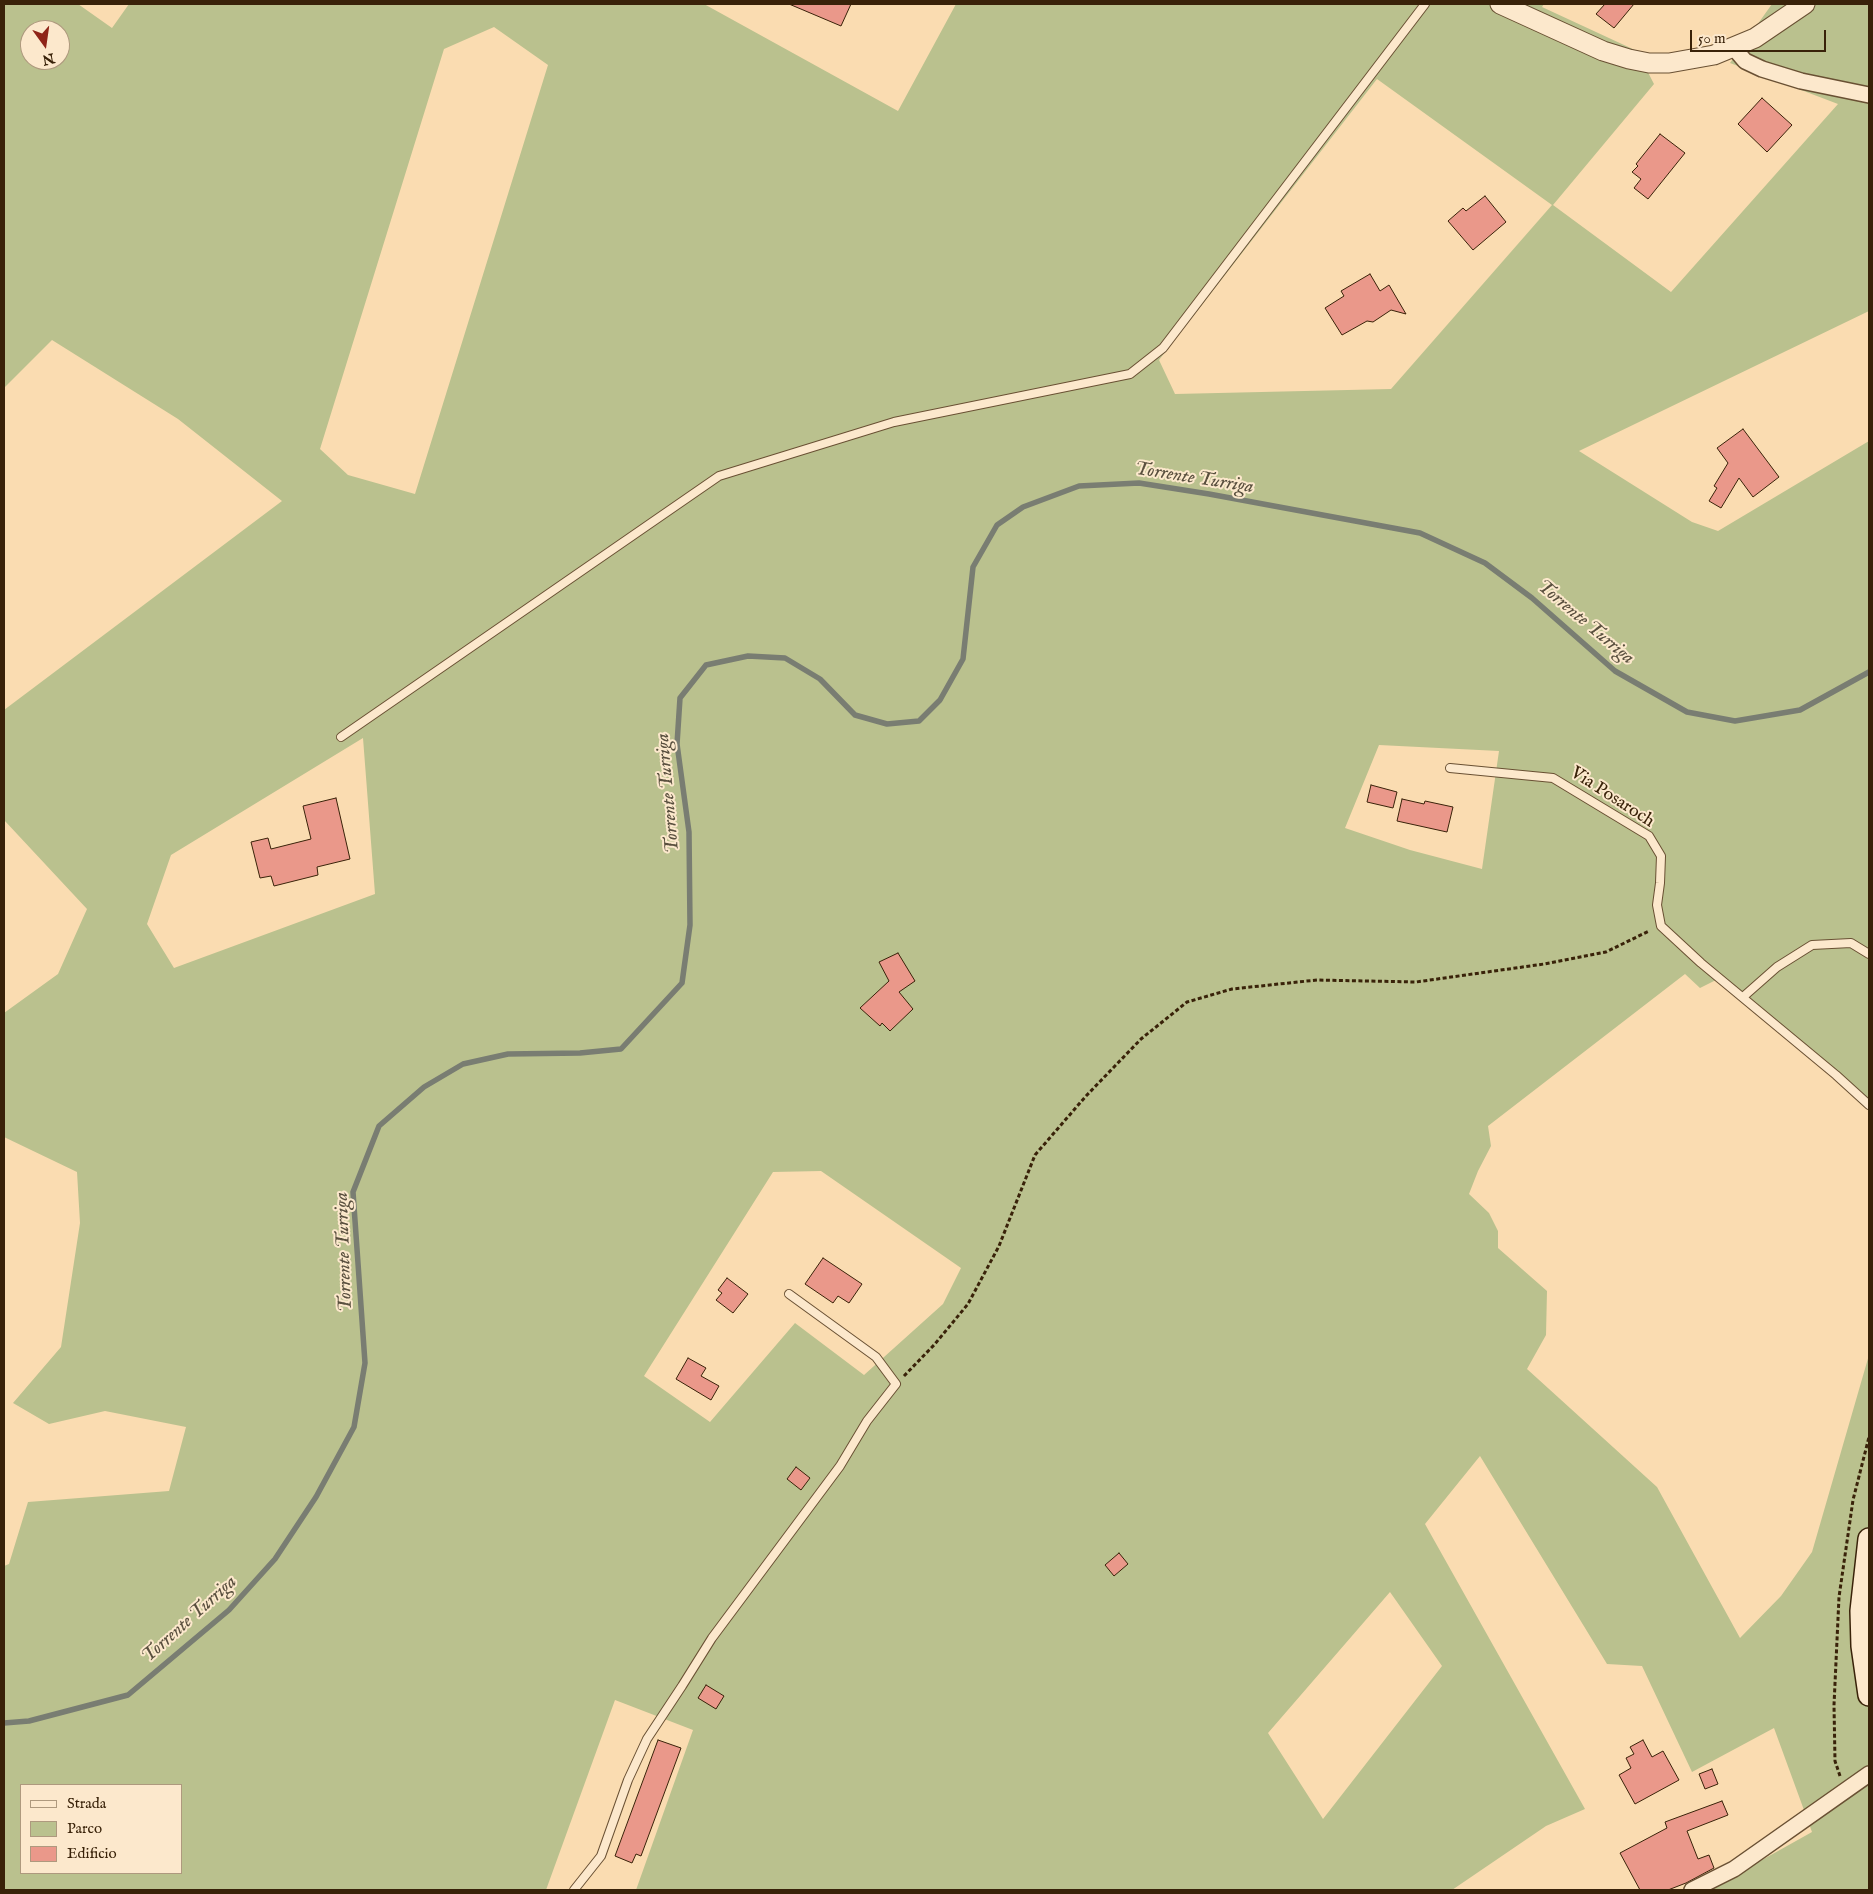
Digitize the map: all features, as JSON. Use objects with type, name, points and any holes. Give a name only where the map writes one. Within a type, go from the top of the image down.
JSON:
[{"type":"main road","points":[[1869,1539],[1861,1611],[1862,1646],[1869,1695]]},
{"type":"street","points":[[1500,4],[1603,51],[1628,60],[1649,64],[1691,61],[1734,48],[1755,38],[1805,4]]},
{"type":"street","points":[[1734,48],[1745,61],[1762,69],[1802,81],[1869,96]]},
{"type":"street","points":[[1692,1890],[1734,1869],[1869,1774]]},
{"type":"lane","points":[[341,737],[719,476],[894,422],[1130,374],[1163,348],[1425,4]]},
{"type":"lane","name":"Via Posaroch","points":[[1450,768],[1552,778],[1648,836],[1660,856],[1660,883],[1657,905],[1661,926]]},
{"type":"lane","points":[[1661,926],[1869,1105]]},
{"type":"lane","points":[[1743,997],[1777,967],[1812,945],[1851,943],[1869,954]]},
{"type":"lane","points":[[574,1890],[601,1856],[628,1780],[647,1739],[712,1638],[840,1466],[867,1421],[896,1384],[876,1357],[789,1294]]},
{"type":"path","points":[[896,1384],[934,1345],[968,1304],[999,1246],[1035,1155],[1086,1096],[1141,1039],[1187,1002],[1232,989],[1316,980],[1416,982],[1544,964],[1606,952],[1661,926]]},
{"type":"green space","points":[[4,4],[78,4],[112,28],[129,4],[704,4],[898,111],[956,4],[1544,4],[1542,7],[1637,51],[1654,84],[1553,205],[1671,292],[1838,104],[1730,63],[1772,4],[1869,4],[1869,311],[1579,451],[1692,522],[1718,531],[1869,441],[1869,1110],[1836,1075],[1716,980],[1700,988],[1685,974],[1488,1126],[1491,1146],[1469,1194],[1489,1213],[1498,1231],[1498,1248],[1547,1291],[1546,1335],[1527,1369],[1657,1487],[1740,1638],[1781,1596],[1812,1552],[1869,1355],[1869,1890],[1699,1890],[1728,1879],[1812,1832],[1774,1728],[1692,1772],[1642,1666],[1607,1664],[1480,1456],[1425,1524],[1585,1809],[1546,1826],[1452,1890],[636,1890],[693,1730],[615,1700],[546,1890],[4,1890],[4,1566],[9,1564],[28,1502],[169,1491],[186,1427],[105,1411],[49,1424],[13,1403],[61,1347],[80,1223],[77,1172],[4,1137],[4,1013],[58,974],[87,909],[4,820],[4,710],[282,501],[178,419],[52,340],[4,388]],"holes":[[[494,27],[548,65],[415,494],[348,475],[320,449],[444,49]],[[1377,79],[1552,205],[1391,389],[1175,394],[1159,360]],[[363,738],[375,894],[174,968],[147,924],[171,855]],[[1379,745],[1499,751],[1482,869],[1410,850],[1345,828]],[[821,1171],[961,1268],[943,1304],[864,1375],[795,1323],[710,1422],[644,1376],[773,1172]],[[1390,1592],[1442,1666],[1323,1819],[1268,1733]]]},
{"type":"building","points":[[789,4],[851,4],[841,26]]},
{"type":"building","points":[[1605,4],[1634,4],[1614,28],[1596,14]]},
{"type":"building","points":[[1762,98],[1792,125],[1767,152],[1738,124]]},
{"type":"building","points":[[1660,134],[1685,153],[1648,199],[1634,188],[1641,179],[1632,172],[1638,166],[1636,164]]},
{"type":"building","points":[[1485,196],[1506,222],[1473,250],[1448,221],[1463,208],[1466,211]]},
{"type":"building","points":[[1370,274],[1380,291],[1389,285],[1406,314],[1391,310],[1373,322],[1367,321],[1342,335],[1325,308],[1344,296],[1341,291]]},
{"type":"building","points":[[1743,429],[1779,477],[1753,497],[1739,478],[1721,508],[1709,501],[1717,488],[1714,486],[1728,463],[1717,448]]},
{"type":"building","points":[[1371,785],[1397,792],[1393,808],[1367,802]]},
{"type":"building","points":[[336,798],[350,859],[317,867],[318,875],[274,886],[271,876],[260,878],[251,842],[268,838],[271,849],[311,839],[303,806]]},
{"type":"building","points":[[1402,799],[1424,804],[1425,801],[1453,807],[1447,832],[1397,821]]},
{"type":"building","points":[[898,953],[915,981],[899,992],[913,1009],[890,1031],[882,1023],[880,1026],[860,1008],[889,981],[879,962]]},
{"type":"building","points":[[823,1258],[862,1284],[849,1303],[838,1296],[833,1303],[805,1284]]},
{"type":"building","points":[[727,1278],[748,1294],[733,1313],[716,1300],[722,1293],[718,1290]]},
{"type":"building","points":[[688,1358],[706,1368],[701,1376],[719,1386],[711,1400],[676,1379]]},
{"type":"building","points":[[796,1467],[810,1478],[801,1490],[787,1479]]},
{"type":"building","points":[[1119,1553],[1128,1564],[1114,1576],[1105,1565]]},
{"type":"building","points":[[706,1685],[724,1696],[716,1709],[698,1698]]},
{"type":"building","points":[[658,1740],[681,1748],[641,1856],[636,1854],[632,1863],[615,1856]]},
{"type":"building","points":[[1643,1740],[1652,1757],[1663,1751],[1679,1780],[1635,1804],[1619,1775],[1631,1768],[1626,1758],[1634,1754],[1630,1747]]},
{"type":"building","points":[[1712,1769],[1718,1784],[1705,1789],[1699,1774]]},
{"type":"building","points":[[1722,1801],[1728,1815],[1687,1831],[1698,1859],[1709,1855],[1714,1868],[1668,1890],[1640,1890],[1620,1853],[1667,1828],[1665,1822]]},
{"type":"waterway","name":"Torrente Turriga","points":[[4,1723],[29,1721],[128,1695],[229,1610],[275,1559],[316,1497],[354,1427],[365,1363],[353,1192],[379,1126],[424,1087],[463,1064],[508,1054],[580,1053],[621,1049],[682,983],[690,925],[689,832],[677,744],[680,698],[706,665],[748,656],[785,658],[820,679],[855,715],[887,724],[919,721],[940,700],[963,659],[973,567],[997,525],[1023,507],[1079,486],[1139,483],[1420,533],[1485,563],[1532,598],[1615,671],[1687,712],[1735,721],[1800,710],[1869,672]]}]
